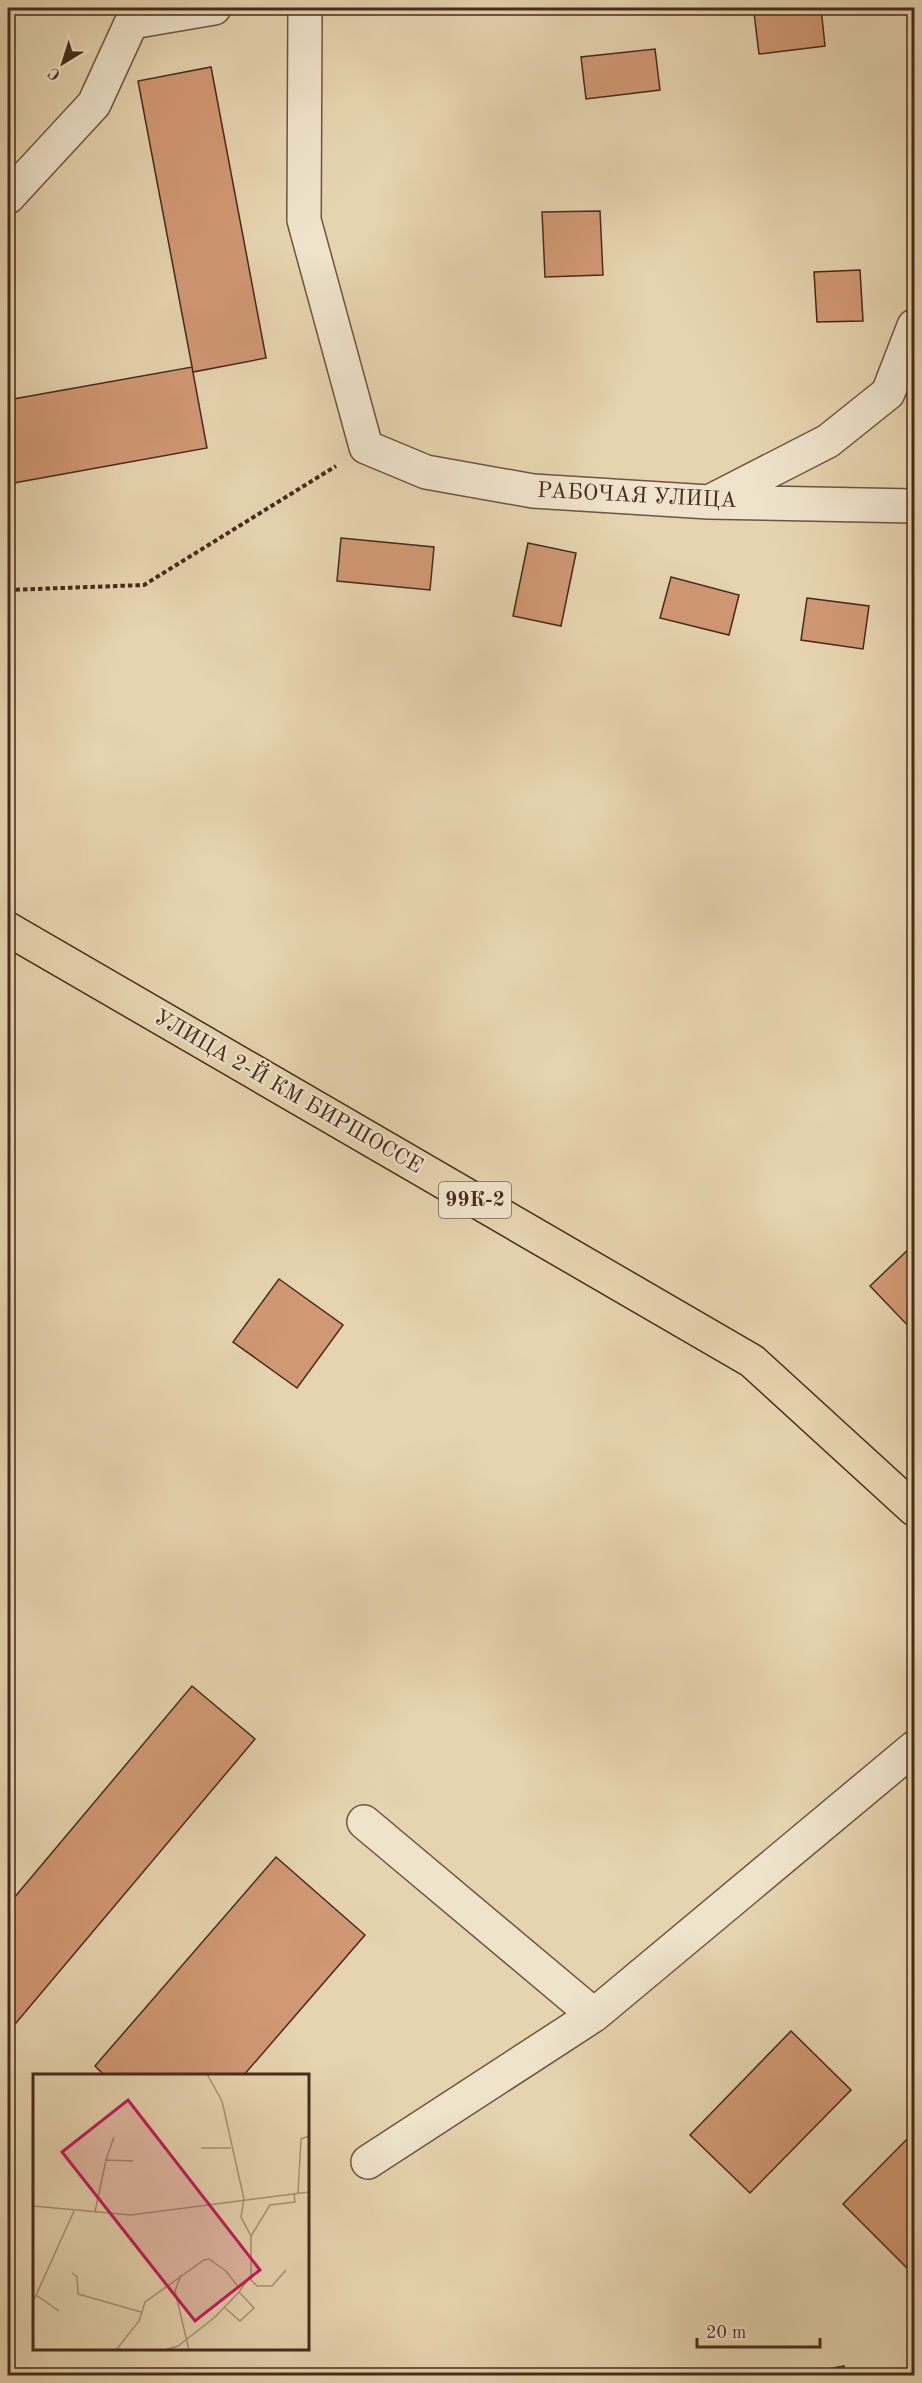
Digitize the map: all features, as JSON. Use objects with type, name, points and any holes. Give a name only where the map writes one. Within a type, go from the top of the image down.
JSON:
[{"type":"main road","name":"УЛИЦА 2-Й КМ БИРШОССЕ","points":[[8,929],[752,1361],[915,1509]]},
{"type":"street","points":[[8,197],[94,104],[135,15],[214,8]]},
{"type":"street","points":[[305,8],[304,220],[366,447]]},
{"type":"street","points":[[709,502],[828,441],[888,393],[915,326]]},
{"type":"street","name":"РАБОЧАЯ УЛИЦА","points":[[366,447],[426,472],[532,491],[709,502],[915,506]]},
{"type":"street","points":[[368,2162],[594,2015],[915,1748]]},
{"type":"street","points":[[364,1822],[594,2015]]},
{"type":"path","points":[[8,590],[144,585],[366,447]]},
{"type":"building","points":[[821,8],[825,46],[759,54],[754,13]]},
{"type":"building","points":[[655,49],[660,90],[586,99],[581,57]]},
{"type":"building","points":[[211,67],[266,358],[193,372],[138,81]]},
{"type":"building","points":[[600,211],[603,275],[545,277],[542,212]]},
{"type":"building","points":[[860,270],[863,321],[817,322],[814,272]]},
{"type":"building","points":[[192,367],[207,448],[8,484],[8,400]]},
{"type":"building","points":[[341,538],[434,547],[430,590],[337,581]]},
{"type":"building","points":[[528,543],[576,553],[561,626],[513,616]]},
{"type":"building","points":[[671,577],[739,595],[729,635],[660,618]]},
{"type":"building","points":[[807,598],[869,606],[863,649],[801,640]]},
{"type":"building","points":[[914,1244],[914,1332],[870,1286]]},
{"type":"building","points":[[279,1279],[343,1325],[297,1388],[233,1342]]},
{"type":"building","points":[[192,1686],[255,1739],[16,2023],[8,2016],[8,1905]]},
{"type":"building","points":[[276,1857],[365,1935],[245,2074],[103,2074],[95,2066]]},
{"type":"building","points":[[791,2031],[851,2090],[750,2193],[690,2135]]},
{"type":"building","points":[[914,2132],[914,2275],[843,2204]]},
{"type":"building","points":[[844,2366],[845,2376],[792,2376]]}]
